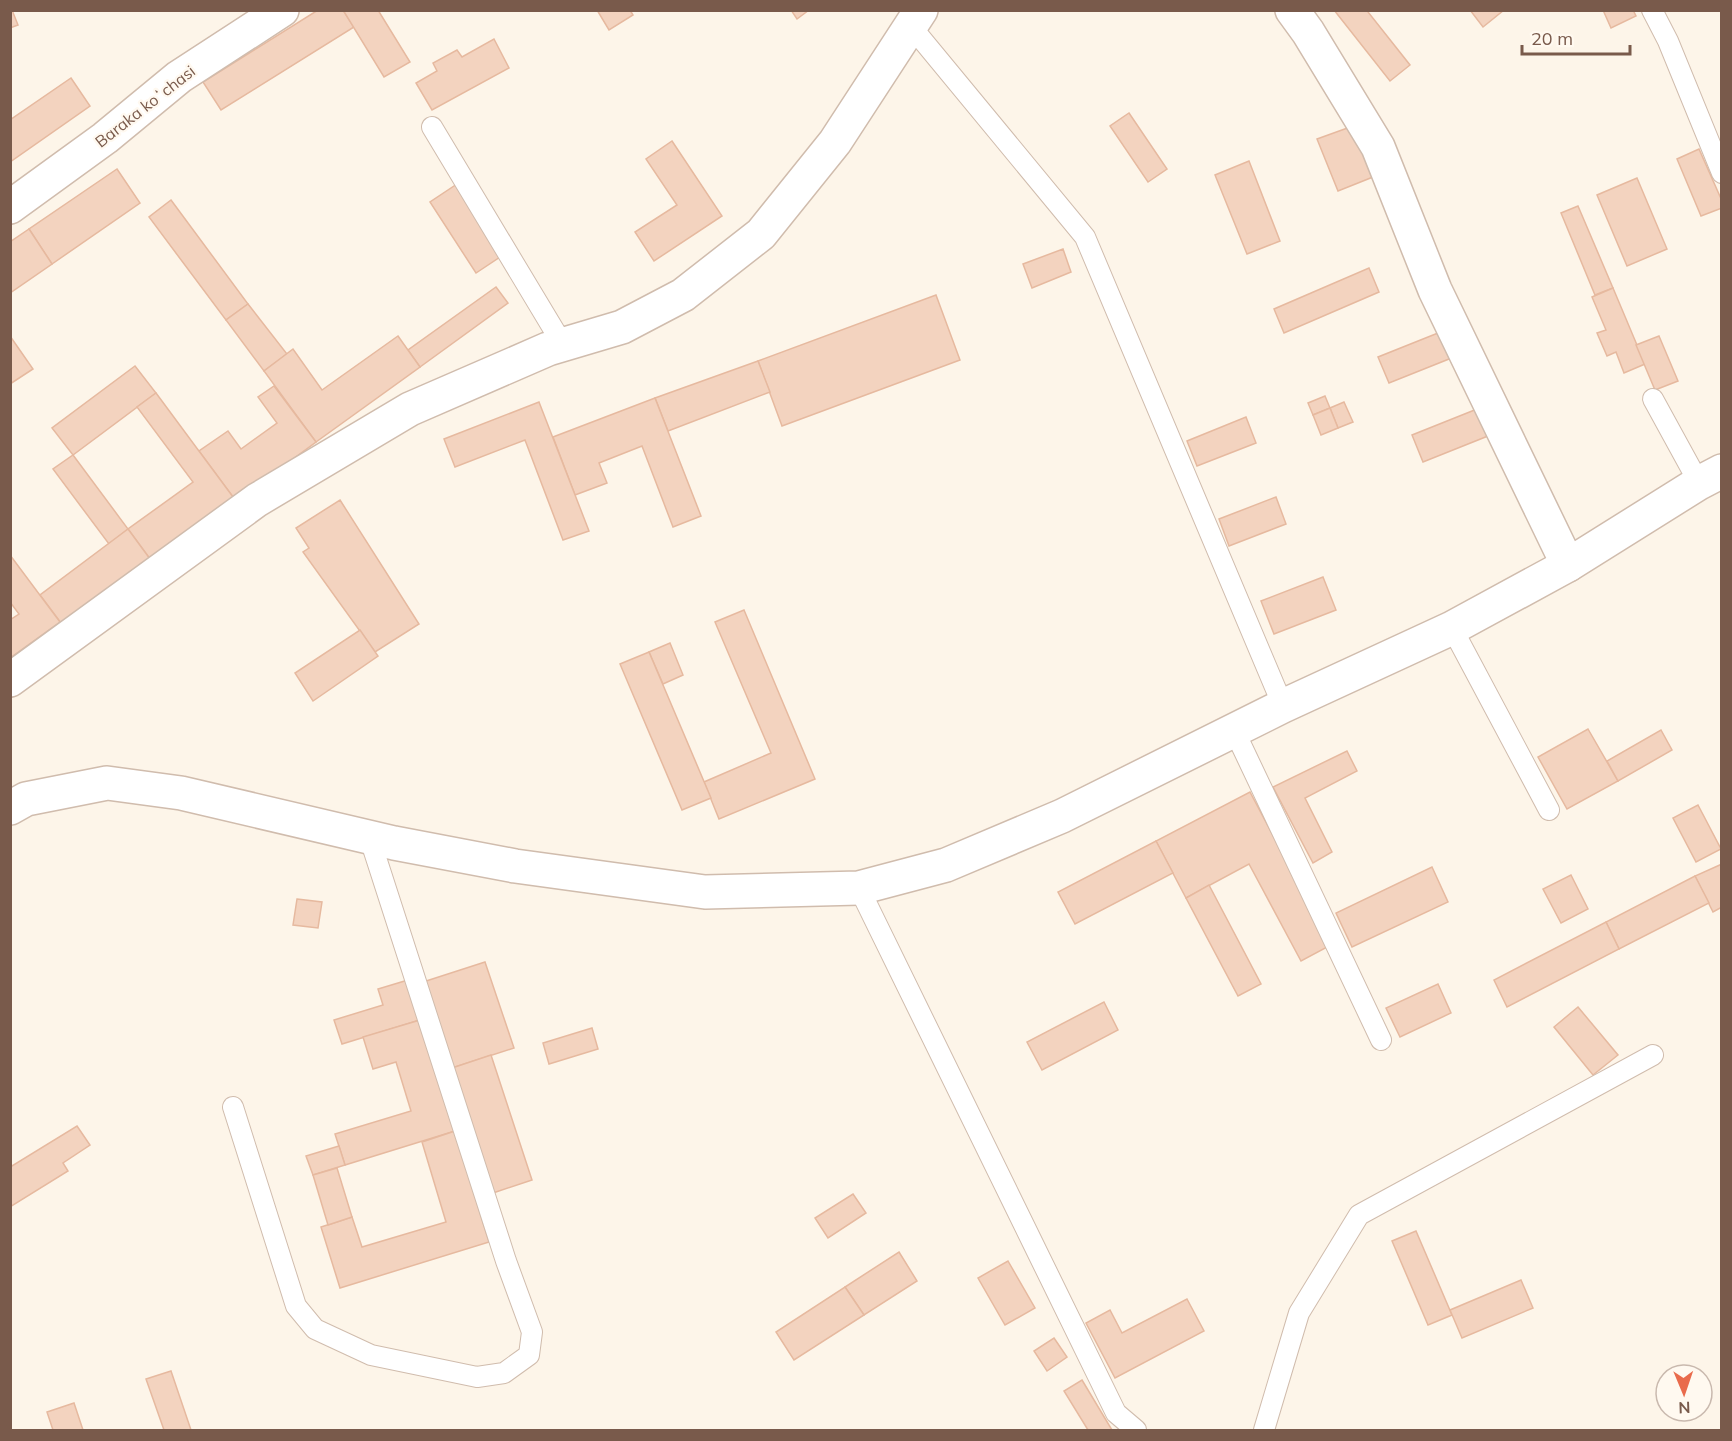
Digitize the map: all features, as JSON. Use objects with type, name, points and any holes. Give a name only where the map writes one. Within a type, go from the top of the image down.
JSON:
[{"type":"street","name":"Baraka koʻchasi","points":[[10,207],[105,138],[179,77],[282,10]]},
{"type":"street","points":[[1292,10],[1308,32],[1378,147],[1435,290],[1568,565]]},
{"type":"street","points":[[10,680],[267,494],[410,409],[563,345],[622,327],[683,295],[761,234],[835,142],[915,18]]},
{"type":"street","points":[[10,808],[26,799],[107,783],[181,793],[369,836],[515,866],[705,892],[859,888],[946,865],[1041,825],[1234,729],[1452,628],[1568,565],[1710,477]]},
{"type":"lane","points":[[1652,10],[1668,41],[1722,173]]},
{"type":"lane","points":[[915,18],[1085,237],[1283,706]]},
{"type":"lane","points":[[432,127],[563,345]]},
{"type":"lane","points":[[1653,399],[1710,477]]},
{"type":"lane","points":[[1452,628],[1549,810]]},
{"type":"lane","points":[[1234,729],[1381,1040]]},
{"type":"lane","points":[[233,1107],[296,1306],[315,1329],[372,1355],[477,1377],[504,1373],[529,1355],[532,1332],[506,1261],[369,836]]},
{"type":"lane","points":[[859,888],[1116,1413],[1136,1431]]},
{"type":"lane","points":[[1264,1431],[1299,1313],[1359,1215],[1653,1056]]},
{"type":"building","points":[[10,10],[18,25],[10,28]]},
{"type":"building","points":[[318,10],[343,10],[354,27],[221,110],[203,82]]},
{"type":"building","points":[[343,10],[378,10],[410,62],[384,77]]},
{"type":"building","points":[[597,10],[630,10],[633,15],[609,30]]},
{"type":"building","points":[[791,10],[809,10],[797,19]]},
{"type":"building","points":[[1334,10],[1371,10],[1368,12],[1410,65],[1390,81]]},
{"type":"building","points":[[1470,10],[1504,10],[1483,27]]},
{"type":"building","points":[[1603,10],[1633,10],[1636,16],[1611,28]]},
{"type":"building","points":[[494,39],[509,68],[432,110],[416,83],[437,71],[433,63],[457,50],[462,57]]},
{"type":"building","points":[[71,78],[90,106],[10,162],[10,120]]},
{"type":"building","points":[[1129,113],[1167,169],[1148,182],[1110,126]]},
{"type":"building","points":[[1353,126],[1373,177],[1338,191],[1317,139]]},
{"type":"building","points":[[672,141],[722,216],[654,261],[635,232],[677,205],[646,159]]},
{"type":"building","points":[[1699,149],[1722,201],[1722,208],[1701,216],[1677,159]]},
{"type":"building","points":[[1249,161],[1280,241],[1247,254],[1215,175]]},
{"type":"building","points":[[117,169],[140,203],[52,264],[29,229]]},
{"type":"building","points":[[1637,178],[1667,249],[1627,266],[1597,195]]},
{"type":"building","points":[[457,184],[503,255],[476,273],[430,202]]},
{"type":"building","points":[[171,200],[248,304],[226,320],[149,217]]},
{"type":"building","points":[[1578,206],[1613,288],[1595,295],[1561,213]]},
{"type":"building","points":[[29,229],[52,264],[10,293],[10,242]]},
{"type":"building","points":[[1063,249],[1071,272],[1032,288],[1023,264]]},
{"type":"building","points":[[1369,268],[1379,292],[1284,333],[1274,309]]},
{"type":"building","points":[[496,287],[508,303],[420,367],[408,350]]},
{"type":"building","points":[[1613,288],[1645,364],[1624,373],[1616,352],[1607,356],[1597,333],[1606,330],[1592,297]]},
{"type":"building","points":[[936,295],[960,360],[782,426],[758,361]]},
{"type":"building","points":[[248,304],[287,354],[264,371],[226,320]]},
{"type":"building","points":[[1443,331],[1454,357],[1389,383],[1378,357]]},
{"type":"building","points":[[10,336],[33,369],[10,384]]},
{"type":"building","points":[[398,336],[420,367],[316,442],[264,371],[293,349],[322,390]]},
{"type":"building","points":[[1659,336],[1678,381],[1655,390],[1636,345]]},
{"type":"building","points":[[758,361],[770,392],[668,431],[655,398]]},
{"type":"building","points":[[135,366],[156,393],[73,455],[52,428]]},
{"type":"building","points":[[274,386],[316,442],[236,501],[199,451],[228,431],[241,449],[277,423],[258,397]]},
{"type":"building","points":[[156,393],[236,501],[153,563],[128,529],[193,482],[137,407]]},
{"type":"building","points":[[1325,396],[1330,408],[1313,415],[1308,403]]},
{"type":"building","points":[[655,398],[701,516],[673,527],[642,446],[599,463],[607,483],[575,495],[553,437]]},
{"type":"building","points":[[539,402],[589,531],[563,540],[525,440],[455,467],[444,439]]},
{"type":"building","points":[[1344,402],[1353,422],[1338,428],[1330,408]]},
{"type":"building","points":[[1330,408],[1338,428],[1321,435],[1313,415]]},
{"type":"building","points":[[1477,409],[1488,436],[1423,462],[1412,435]]},
{"type":"building","points":[[1246,417],[1256,443],[1197,466],[1187,441]]},
{"type":"building","points":[[73,455],[128,529],[109,544],[53,469]]},
{"type":"building","points":[[1276,497],[1286,524],[1229,546],[1219,519]]},
{"type":"building","points":[[340,500],[419,624],[375,652],[303,552],[309,548],[296,528]]},
{"type":"building","points":[[128,529],[153,563],[64,627],[40,595]]},
{"type":"building","points":[[10,555],[60,622],[10,658],[10,620],[19,614],[10,602]]},
{"type":"building","points":[[1323,577],[1336,610],[1274,634],[1261,601]]},
{"type":"building","points":[[744,610],[815,779],[719,819],[704,782],[771,753],[715,622]]},
{"type":"building","points":[[360,630],[378,656],[313,701],[295,673]]},
{"type":"building","points":[[670,643],[683,675],[663,684],[649,652]]},
{"type":"building","points":[[649,652],[711,798],[682,810],[620,664]]},
{"type":"building","points":[[1588,729],[1618,781],[1567,809],[1538,757]]},
{"type":"building","points":[[1661,730],[1672,750],[1618,781],[1607,761]]},
{"type":"building","points":[[1347,751],[1357,771],[1305,798],[1332,852],[1313,863],[1273,787]]},
{"type":"building","points":[[1250,792],[1331,945],[1301,961],[1249,864],[1186,898],[1156,841]]},
{"type":"building","points":[[1698,805],[1721,849],[1696,862],[1673,818]]},
{"type":"building","points":[[1156,841],[1173,873],[1075,924],[1058,892]]},
{"type":"building","points":[[1722,864],[1722,907],[1713,912],[1695,876]]},
{"type":"building","points":[[1432,867],[1448,902],[1352,947],[1336,913]]},
{"type":"building","points":[[1571,875],[1588,909],[1561,923],[1543,889]]},
{"type":"building","points":[[1695,876],[1709,903],[1619,949],[1606,922]]},
{"type":"building","points":[[1209,885],[1261,984],[1238,996],[1186,898]]},
{"type":"building","points":[[297,899],[322,902],[318,928],[293,925]]},
{"type":"building","points":[[1606,922],[1619,949],[1507,1007],[1494,980]]},
{"type":"building","points":[[485,962],[514,1048],[452,1068],[423,982]]},
{"type":"building","points":[[408,980],[420,1020],[342,1044],[334,1020],[383,1005],[378,989]]},
{"type":"building","points":[[1438,984],[1451,1013],[1400,1037],[1386,1008]]},
{"type":"building","points":[[1104,1002],[1118,1030],[1042,1070],[1027,1042]]},
{"type":"building","points":[[1578,1007],[1618,1055],[1593,1075],[1554,1027]]},
{"type":"building","points":[[420,1020],[455,1131],[345,1165],[335,1134],[411,1111],[396,1062],[373,1069],[363,1037]]},
{"type":"building","points":[[592,1028],[598,1049],[549,1064],[543,1043]]},
{"type":"building","points":[[491,1055],[532,1180],[493,1193],[452,1068]]},
{"type":"building","points":[[77,1126],[90,1145],[63,1163],[68,1171],[10,1207],[10,1163],[12,1166]]},
{"type":"building","points":[[455,1131],[489,1242],[340,1288],[321,1227],[352,1217],[362,1247],[446,1222],[422,1142]]},
{"type":"building","points":[[339,1146],[345,1165],[313,1175],[306,1156]]},
{"type":"building","points":[[337,1168],[352,1217],[328,1225],[313,1175]]},
{"type":"building","points":[[853,1194],[866,1213],[828,1238],[815,1218]]},
{"type":"building","points":[[1416,1231],[1452,1315],[1428,1325],[1392,1241]]},
{"type":"building","points":[[899,1252],[917,1281],[864,1315],[845,1287]]},
{"type":"building","points":[[1008,1261],[1035,1308],[1005,1325],[978,1278]]},
{"type":"building","points":[[1521,1280],[1533,1308],[1462,1338],[1450,1310]]},
{"type":"building","points":[[845,1287],[864,1315],[794,1360],[776,1332]]},
{"type":"building","points":[[1187,1299],[1204,1331],[1115,1378],[1086,1323],[1110,1310],[1122,1333]]},
{"type":"building","points":[[1054,1338],[1067,1357],[1047,1371],[1034,1351]]},
{"type":"building","points":[[171,1371],[191,1430],[164,1430],[146,1379]]},
{"type":"building","points":[[1082,1380],[1112,1430],[1088,1430],[1064,1391]]},
{"type":"building","points":[[74,1403],[83,1430],[53,1430],[47,1412]]}]
